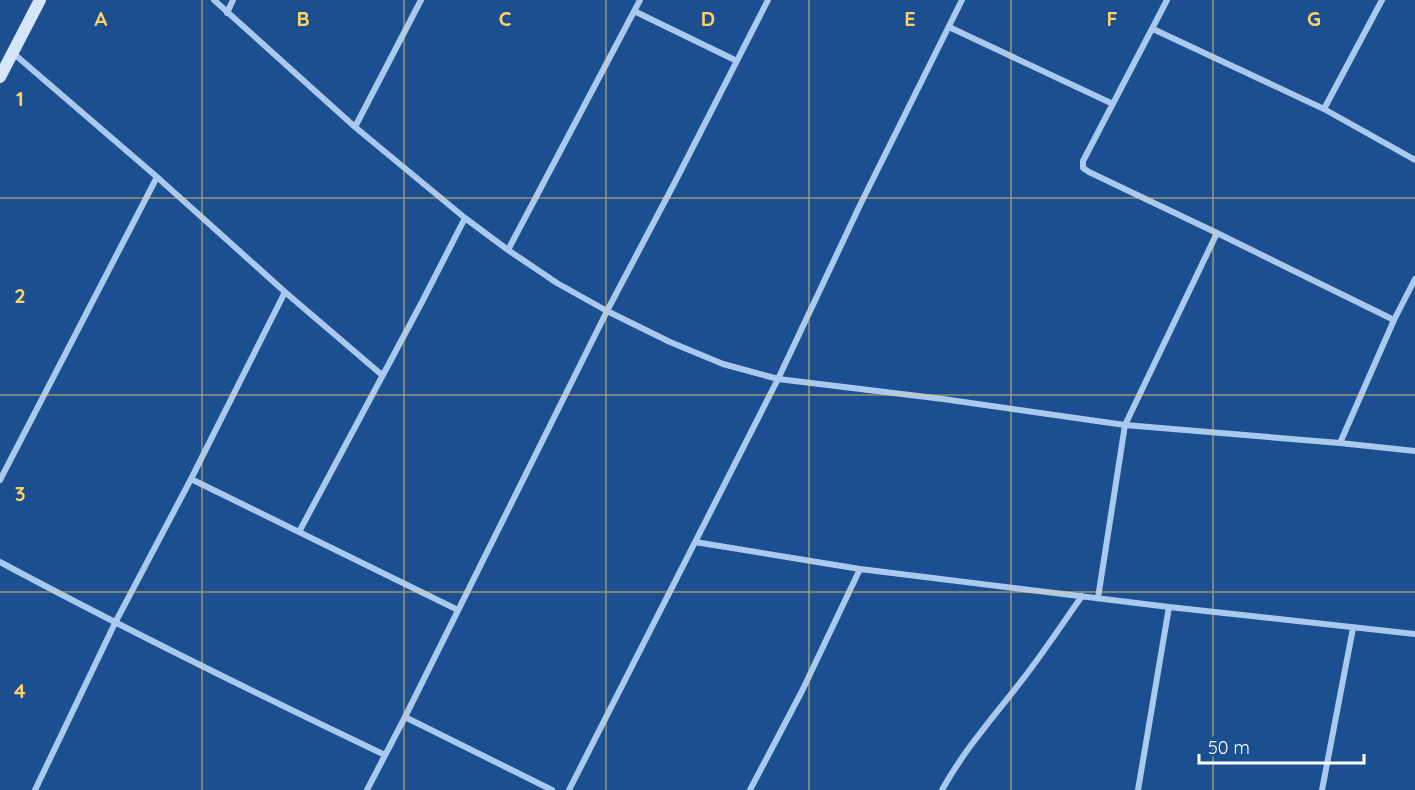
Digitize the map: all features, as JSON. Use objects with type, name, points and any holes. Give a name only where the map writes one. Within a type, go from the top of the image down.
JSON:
[{"type":"street","points":[[0,77],[40,0]]},
{"type":"street","points":[[214,0],[355,127],[465,218],[508,250],[557,283],[607,311],[670,342],[723,364],[778,379],[1125,425],[1415,451]]},
{"type":"street","points":[[227,13],[234,0]]},
{"type":"street","points":[[355,127],[421,0]]},
{"type":"street","points":[[508,250],[640,0]]},
{"type":"street","points":[[368,790],[607,311],[768,0]]},
{"type":"street","points":[[569,790],[778,379],[861,203],[962,0]]},
{"type":"street","points":[[1167,0],[1083,161],[1083,168],[1395,320]]},
{"type":"street","points":[[1324,109],[1383,0]]},
{"type":"street","points":[[634,11],[737,61]]},
{"type":"street","points":[[949,27],[1113,104]]},
{"type":"street","points":[[1153,29],[1324,109],[1415,160]]},
{"type":"street","points":[[12,52],[382,375]]},
{"type":"street","points":[[0,480],[157,177]]},
{"type":"street","points":[[299,532],[465,218]]},
{"type":"street","points":[[1098,598],[1125,425],[1217,233]]},
{"type":"street","points":[[1340,443],[1415,279]]},
{"type":"street","points":[[35,790],[115,623],[191,479],[285,292]]},
{"type":"street","points":[[191,479],[458,610]]},
{"type":"street","points":[[695,542],[860,569],[1415,634]]},
{"type":"street","points":[[0,562],[115,623],[385,755]]},
{"type":"street","points":[[750,790],[802,692],[860,569]]},
{"type":"street","points":[[942,790],[972,742],[1026,675],[1082,596]]},
{"type":"street","points":[[1138,790],[1169,607]]},
{"type":"street","points":[[1322,790],[1353,628]]},
{"type":"street","points":[[405,717],[552,790]]}]
